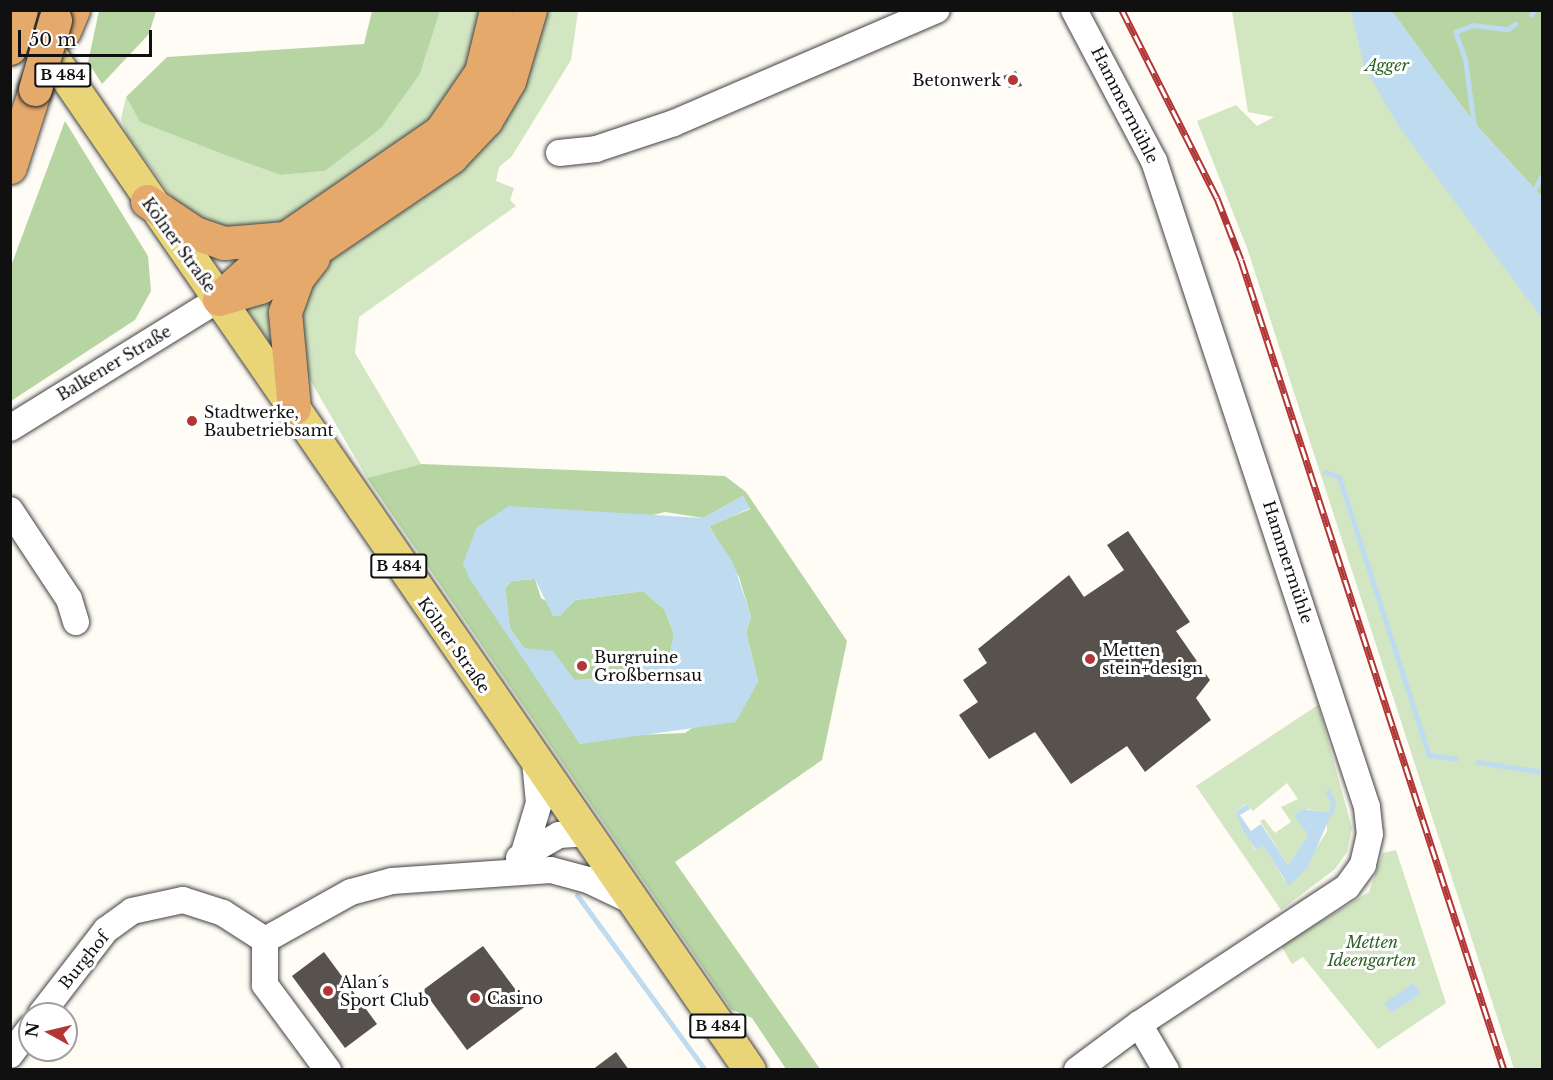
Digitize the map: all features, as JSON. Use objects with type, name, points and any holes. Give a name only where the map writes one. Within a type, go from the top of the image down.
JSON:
[{"type":"highway","points":[[10,21],[19,10]]},
{"type":"highway","points":[[10,48],[19,10]]},
{"type":"highway","points":[[219,299],[287,237],[440,132],[481,72],[496,10]]},
{"type":"highway","points":[[219,299],[260,287],[424,178],[470,139],[510,81],[530,10]]},
{"type":"highway","points":[[10,167],[35,89],[62,18]]},
{"type":"highway","points":[[147,201],[195,232],[224,243],[287,237]]},
{"type":"highway","points":[[294,408],[285,312],[298,278],[321,248]]},
{"type":"main road","name":"Kölner Straße","points":[[19,10],[147,201],[219,299],[535,761],[750,1070]]},
{"type":"street","points":[[559,153],[596,149],[674,123],[937,10]]},
{"type":"street","name":"Hammermühle","points":[[1074,10],[1154,161],[1367,807],[1370,834],[1362,866],[1347,887],[1139,1024],[1077,1070]]},
{"type":"street","name":"Balkener Straße","points":[[10,428],[219,299]]},
{"type":"street","points":[[10,510],[69,599],[76,622]]},
{"type":"street","points":[[523,856],[539,803],[535,761]]},
{"type":"street","points":[[500,870],[559,835],[585,833]]},
{"type":"street","points":[[328,1070],[265,985],[265,939],[351,892],[392,881],[500,870],[570,873],[632,901]]},
{"type":"street","name":"Burghof","points":[[50,1002],[106,930],[155,902],[206,905],[265,939]]},
{"type":"street","points":[[1139,1024],[1166,1070]]},
{"type":"green space","points":[[99,11],[156,11],[149,34],[102,84],[88,62]]},
{"type":"green space","points":[[372,11],[440,11],[420,74],[381,128],[325,171],[280,175],[225,155],[140,122],[126,97],[167,57],[364,44]]},
{"type":"green space","points":[[440,11],[484,11],[474,58],[430,123],[290,224],[248,237],[183,213],[127,134],[121,119],[126,97],[140,122],[225,155],[280,175],[325,171],[381,127],[420,74]]},
{"type":"green space","points":[[543,11],[578,11],[571,60],[512,156],[499,167],[496,181],[514,188],[510,200],[516,206],[359,317],[355,353],[421,464],[367,478],[306,373],[292,323],[306,283]]},
{"type":"green space","points":[[1232,11],[1425,11],[1415,38],[1542,226],[1542,1069],[1514,1069],[1247,248],[1197,121],[1236,105],[1257,126],[1274,117],[1248,112]]},
{"type":"green space","points":[[1392,11],[1542,11],[1542,197],[1474,123]]},
{"type":"green space","points":[[65,121],[148,256],[151,291],[135,320],[11,401],[11,266]]},
{"type":"green space","points":[[283,282],[275,350],[246,307]]},
{"type":"green space","points":[[421,464],[725,476],[746,492],[847,641],[822,760],[675,862],[820,1069],[786,1069],[752,1018],[732,1010],[367,478]],"holes":[[[743,496],[750,509],[709,526],[739,577],[751,617],[746,632],[758,682],[685,733],[611,736],[580,744],[463,563],[665,512],[703,518]]]},
{"type":"green space","points":[[535,579],[541,598],[563,612],[575,600],[643,591],[665,610],[674,634],[669,658],[657,666],[640,663],[610,679],[574,680],[557,657],[524,648],[510,629],[505,588],[512,581]]},
{"type":"green space","name":"Metten Ideengarten","points":[[1318,705],[1352,828],[1347,852],[1335,869],[1281,910],[1196,786]],"holes":[[[1287,783],[1298,799],[1281,807],[1291,822],[1275,833],[1264,819],[1260,821],[1288,865],[1308,835],[1295,815],[1308,809],[1327,813],[1327,831],[1310,858],[1285,881],[1263,845],[1255,850],[1236,812],[1246,804],[1253,811]]]},
{"type":"green space","name":"Metten Ideengarten","points":[[1396,850],[1446,1003],[1378,1049],[1303,957],[1292,964],[1281,946],[1369,892],[1383,853]],"holes":[[[1413,983],[1420,994],[1391,1013],[1385,1003]]]},
{"type":"water","name":"Agger","points":[[1351,11],[1392,11],[1474,123],[1542,197],[1542,318],[1399,127],[1364,66]]},
{"type":"water","points":[[743,496],[750,508],[709,527],[733,562],[751,617],[746,632],[758,682],[736,722],[580,744],[469,578],[463,563],[477,527],[509,506],[703,518]],"holes":[[[535,579],[553,616],[560,616],[575,600],[643,591],[665,610],[674,634],[669,658],[656,666],[640,663],[610,679],[574,680],[553,651],[524,648],[510,629],[505,588],[512,581]]]},
{"type":"water","points":[[1247,804],[1250,809],[1240,815],[1251,831],[1261,824],[1288,865],[1308,835],[1294,815],[1303,809],[1332,813],[1308,867],[1289,886],[1263,846],[1256,850],[1242,828],[1236,812]]},
{"type":"water","points":[[1413,983],[1421,994],[1391,1013],[1384,1003]]},
{"type":"building","points":[[1016,71],[1022,86],[1009,88],[1003,76]]},
{"type":"building","name":"Metten stein+design","points":[[1128,531],[1190,622],[1176,631],[1210,680],[1196,698],[1211,720],[1145,772],[1127,746],[1071,784],[1035,732],[989,759],[959,715],[978,702],[963,680],[987,663],[978,649],[1069,575],[1084,597],[1124,570],[1107,545]]},
{"type":"building","name":"Casino","points":[[483,946],[527,1005],[467,1050],[423,990]]},
{"type":"building","name":"Alan´s Sport Club","points":[[324,952],[377,1024],[345,1048],[292,976]]},
{"type":"building","points":[[616,1052],[629,1070],[592,1070]]},
{"type":"waterway","points":[[1531,14],[1535,10]]},
{"type":"waterway","points":[[1474,126],[1465,59],[1455,32],[1473,25],[1508,29],[1515,24]]},
{"type":"waterway","points":[[1532,194],[1542,175]]},
{"type":"waterway","points":[[1325,472],[1339,477],[1429,755],[1456,759]]},
{"type":"waterway","points":[[1477,762],[1542,772]]},
{"type":"waterway","points":[[1328,792],[1333,802],[1331,812]]},
{"type":"waterway","points":[[577,895],[705,1070]]},
{"type":"railway","points":[[1122,10],[1217,198],[1241,260],[1504,1070]]},
{"type":"place","name":"Betonwerk","points":[[1013,80]]},
{"type":"place","name":"Stadtwerke, Baubetriebsamt","points":[[192,421]]},
{"type":"place","name":"Metten stein+design","points":[[1090,659]]},
{"type":"place","name":"Burgruine Großbernsau","points":[[582,666]]},
{"type":"place","name":"Alan´s Sport Club","points":[[328,991]]},
{"type":"place","name":"Casino","points":[[475,998]]}]
